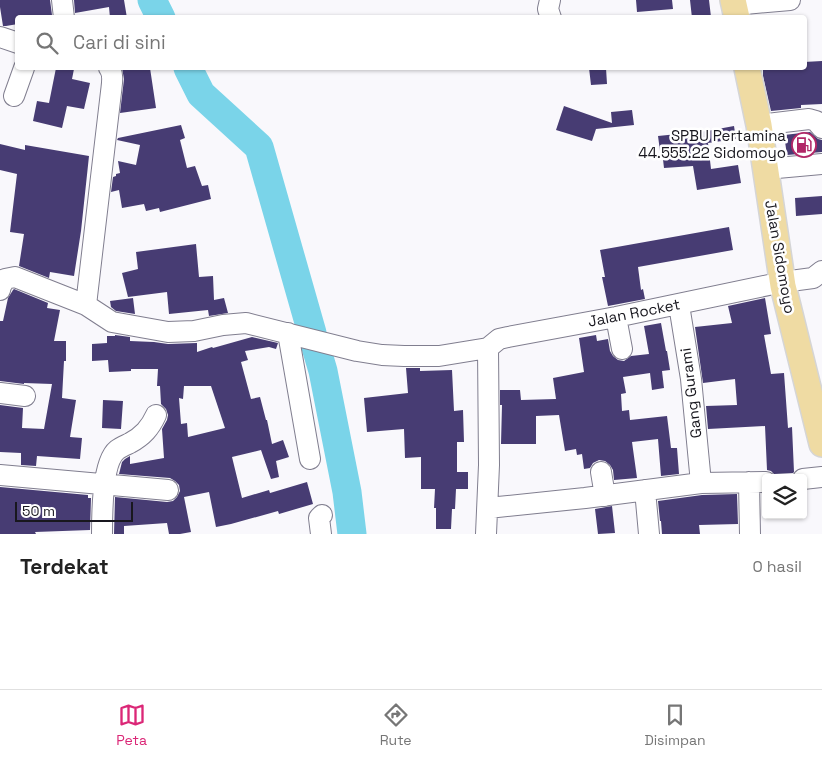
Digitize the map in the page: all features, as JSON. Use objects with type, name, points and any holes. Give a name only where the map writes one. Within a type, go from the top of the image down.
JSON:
[{"type":"main road","name":"Jalan Sidomoyo","points":[[747,70],[759,125],[783,282],[792,328],[822,444]]},
{"type":"street","points":[[62,0],[64,15]]},
{"type":"street","points":[[550,0],[548,9],[550,15]]},
{"type":"street","points":[[735,8],[790,0]]},
{"type":"street","points":[[0,37],[15,42]]},
{"type":"street","points":[[14,96],[23,70]]},
{"type":"street","points":[[86,306],[111,92],[111,70]]},
{"type":"street","points":[[759,125],[809,119],[816,121],[822,128]]},
{"type":"street","points":[[766,169],[822,164]]},
{"type":"street","name":"Jalan Rocket","points":[[488,348],[508,336],[679,305],[819,276]]},
{"type":"street","points":[[0,290],[5,279],[15,277],[86,306],[112,322],[168,332],[194,331],[223,325],[246,323],[358,351],[382,355],[439,356],[488,348],[489,465],[486,534]]},
{"type":"street","name":"Gang Gurami","points":[[679,305],[691,379],[700,482]]},
{"type":"street","points":[[616,317],[622,350]]},
{"type":"street","points":[[288,333],[310,459]]},
{"type":"street","points":[[0,392],[26,396]]},
{"type":"street","points":[[102,534],[104,485],[110,462],[115,452],[146,432],[156,415]]},
{"type":"street","points":[[601,472],[604,496]]},
{"type":"street","points":[[0,476],[168,490]]},
{"type":"street","points":[[807,479],[822,477]]},
{"type":"street","points":[[488,508],[604,496],[700,482],[757,482],[750,534]]},
{"type":"street","points":[[645,490],[648,534]]},
{"type":"building","points":[[0,0],[50,0],[52,15],[15,15],[15,24],[3,26]]},
{"type":"building","points":[[74,0],[124,0],[126,15],[110,15],[109,7],[75,13]]},
{"type":"building","points":[[636,0],[672,0],[673,9],[637,12]]},
{"type":"building","points":[[690,0],[709,0],[711,15],[692,15]]},
{"type":"building","points":[[822,61],[822,104],[801,105],[801,108],[771,111],[763,70],[807,70],[807,62]]},
{"type":"building","points":[[56,70],[74,70],[72,79],[90,83],[84,109],[67,106],[62,128],[33,121],[37,101],[49,103]]},
{"type":"building","points":[[122,70],[150,70],[156,108],[120,113],[124,79]]},
{"type":"building","points":[[589,70],[606,70],[607,84],[591,85]]},
{"type":"building","points":[[564,106],[612,123],[611,112],[632,110],[634,125],[596,129],[592,141],[556,130]]},
{"type":"building","points":[[181,125],[185,138],[180,140],[187,168],[195,166],[202,186],[208,185],[211,199],[160,212],[159,208],[146,211],[144,204],[122,208],[119,190],[111,192],[113,177],[120,173],[118,161],[136,165],[140,145],[117,140],[118,138]]},
{"type":"building","points":[[734,126],[736,139],[708,143],[711,169],[738,165],[741,183],[697,190],[693,166],[664,168],[658,136]]},
{"type":"building","name":"SPBU Pertamina 44.555.22 Sidomoyo","points":[[810,132],[822,140],[822,152],[787,155],[784,135]]},
{"type":"building","points":[[0,144],[25,150],[25,145],[89,156],[74,276],[50,272],[49,278],[19,266],[24,234],[10,232],[17,174],[0,170]]},
{"type":"building","points":[[822,196],[822,214],[796,216],[795,198]]},
{"type":"building","points":[[729,227],[733,250],[638,267],[641,290],[643,289],[645,299],[608,306],[602,277],[605,277],[600,250]]},
{"type":"building","points":[[196,244],[199,277],[213,276],[214,300],[224,298],[228,313],[209,316],[208,310],[169,314],[167,292],[128,297],[122,273],[138,269],[136,252]]},
{"type":"building","points":[[14,289],[48,303],[47,308],[60,310],[54,341],[66,341],[62,398],[76,400],[70,437],[82,438],[80,459],[37,456],[36,466],[21,465],[21,453],[0,452],[0,405],[23,408],[22,428],[44,429],[52,384],[24,384],[0,381],[0,321],[3,321],[8,298]]},
{"type":"building","points":[[133,298],[135,314],[116,311],[111,307],[110,301]]},
{"type":"building","points":[[765,298],[771,334],[764,335],[771,374],[784,373],[788,428],[792,427],[793,473],[774,474],[767,470],[765,426],[708,429],[706,406],[737,405],[735,379],[703,383],[695,327],[732,323],[728,306]]},
{"type":"building","points":[[661,323],[670,370],[662,371],[664,388],[652,390],[650,373],[623,377],[626,393],[621,394],[622,411],[629,410],[630,420],[667,416],[671,448],[677,448],[679,474],[661,476],[658,439],[632,442],[637,478],[614,480],[613,470],[605,461],[599,460],[593,463],[590,468],[584,469],[582,454],[577,455],[576,449],[565,451],[559,415],[536,416],[536,444],[501,444],[502,405],[500,405],[500,390],[520,390],[521,400],[556,399],[553,378],[584,372],[579,338],[596,335],[597,341],[608,339],[613,356],[618,360],[624,361],[631,356],[649,354],[644,326]]},
{"type":"building","points":[[107,336],[130,337],[130,341],[168,344],[197,343],[197,352],[252,337],[278,343],[276,349],[269,347],[245,351],[248,360],[241,362],[251,399],[260,397],[272,444],[283,440],[289,457],[276,461],[279,477],[271,479],[261,450],[232,457],[242,498],[269,490],[270,493],[307,482],[313,504],[279,514],[278,511],[216,527],[209,492],[184,497],[191,532],[169,534],[167,523],[124,526],[124,534],[114,534],[115,497],[167,502],[173,501],[180,491],[179,485],[170,478],[119,474],[122,462],[130,456],[130,464],[164,458],[162,429],[168,415],[166,409],[161,404],[160,386],[157,386],[158,369],[131,369],[131,371],[109,372],[108,360],[92,361],[92,344],[107,343]],"holes":[[[184,386],[211,386],[225,428],[188,437],[187,423],[181,424],[179,398],[183,399]]]},
{"type":"building","points":[[406,368],[420,368],[420,371],[452,370],[454,411],[463,410],[464,442],[457,442],[457,472],[468,472],[468,489],[456,489],[451,529],[436,529],[435,489],[421,489],[421,457],[405,458],[404,429],[367,432],[364,398],[408,393]]},
{"type":"building","points":[[103,400],[123,401],[121,429],[102,428]]},
{"type":"building","points":[[0,487],[88,495],[88,498],[91,498],[90,530],[35,532],[36,534],[0,534]]},
{"type":"building","points":[[737,494],[738,524],[699,525],[700,534],[662,534],[658,501],[702,495]]},
{"type":"building","points":[[612,506],[615,533],[598,534],[595,509]]},
{"type":"waterway","points":[[152,0],[160,15]]},
{"type":"waterway","points":[[189,70],[201,94],[259,147],[312,333]]},
{"type":"waterway","points":[[316,347],[323,371],[347,492],[352,534]]},
{"type":"place","name":"SPBU Pertamina 44.555.22 Sidomoyo","points":[[804,145]]}]
